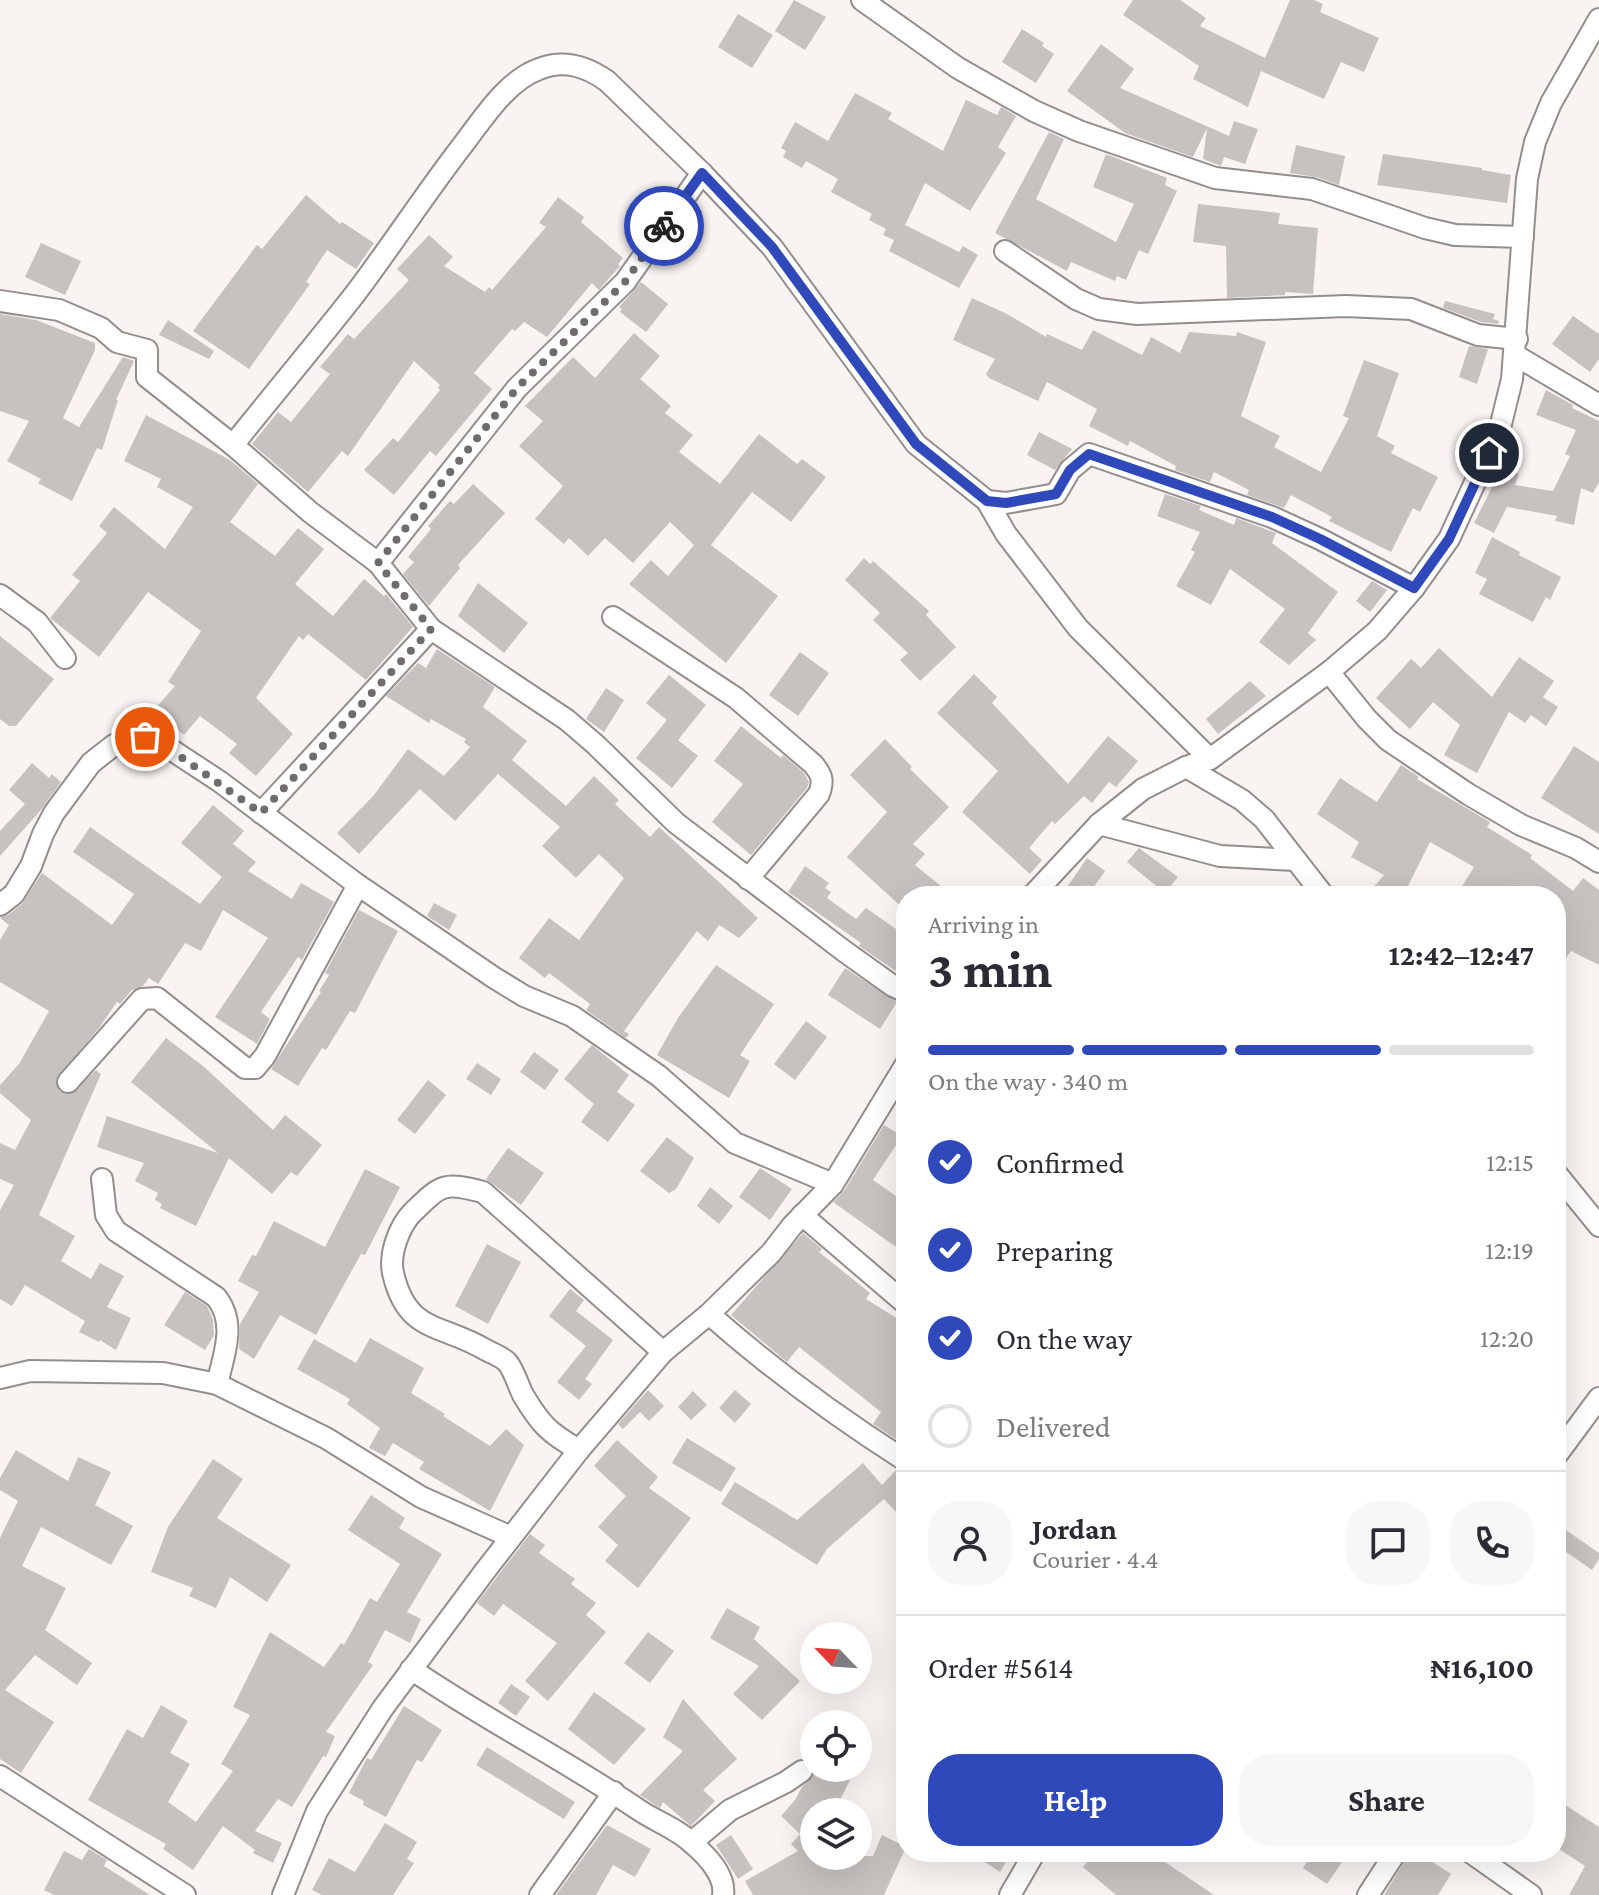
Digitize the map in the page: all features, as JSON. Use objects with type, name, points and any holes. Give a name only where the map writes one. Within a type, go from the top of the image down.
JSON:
[{"type":"street","points":[[862,0],[958,68],[1034,111],[1079,131],[1215,178],[1312,189],[1440,232],[1523,237]]},
{"type":"street","points":[[1041,886],[1099,824],[1143,789],[1186,767],[1210,759],[1329,672],[1377,631],[1414,588],[1449,539],[1500,428],[1516,347],[1527,179],[1535,142],[1551,103],[1599,19]]},
{"type":"street","points":[[233,445],[357,292],[417,205],[492,106],[516,82],[538,69],[558,64],[578,65],[592,70],[702,173],[772,247],[916,444],[987,501],[1006,534],[1078,628],[1210,759]]},
{"type":"street","points":[[378,563],[517,388],[625,282],[702,173]]},
{"type":"street","points":[[1005,251],[1076,299],[1099,309],[1137,314],[1346,306],[1411,309],[1516,347],[1599,405]]},
{"type":"street","points":[[0,301],[59,310],[101,328],[117,342],[147,350],[147,377],[233,445],[310,512],[378,563],[431,629],[567,720],[676,823],[896,987]]},
{"type":"street","points":[[987,501],[1006,503],[1056,494],[1070,470],[1089,454],[1272,517],[1414,588]]},
{"type":"street","points":[[0,595],[37,622],[65,658]]},
{"type":"street","points":[[613,617],[736,698],[813,764],[821,775],[823,783],[819,794],[748,879]]},
{"type":"street","points":[[261,813],[431,629]]},
{"type":"street","points":[[1329,672],[1388,740],[1468,794],[1521,825],[1576,848],[1599,862]]},
{"type":"street","points":[[0,905],[14,894],[31,866],[54,813],[91,763],[114,745],[131,737],[145,737],[161,743],[358,885],[493,977],[524,996],[572,1016],[659,1076],[735,1143],[833,1184]]},
{"type":"street","points":[[1186,767],[1242,800],[1264,819],[1316,886]]},
{"type":"street","points":[[1099,824],[1220,856],[1295,860]]},
{"type":"street","points":[[68,1082],[142,999],[157,998],[245,1068],[255,1068],[265,1056],[358,885]]},
{"type":"street","points":[[283,1895],[317,1811],[411,1669],[579,1450],[663,1352],[709,1314],[771,1253],[833,1184],[896,1080]]},
{"type":"street","points":[[102,1179],[106,1215],[116,1231],[216,1297],[226,1310],[229,1328],[217,1384]]},
{"type":"street","points":[[579,1450],[549,1433],[524,1396],[507,1362],[471,1341],[420,1322],[403,1305],[390,1258],[407,1218],[436,1189],[455,1185],[483,1192],[663,1352]]},
{"type":"street","points":[[1566,1185],[1599,1226]]},
{"type":"street","points":[[802,1215],[896,1295]]},
{"type":"street","points":[[709,1314],[740,1342],[896,1455]]},
{"type":"street","points":[[0,1378],[30,1371],[163,1373],[217,1384],[326,1438],[421,1497],[511,1537]]},
{"type":"street","points":[[1566,1443],[1599,1398]]},
{"type":"street","points":[[411,1669],[455,1699],[614,1792],[692,1842],[714,1866],[724,1888],[723,1895]]},
{"type":"street","points":[[692,1842],[730,1810],[800,1772]]},
{"type":"street","points":[[0,1776],[185,1895]]},
{"type":"street","points":[[540,1895],[614,1792]]},
{"type":"street","points":[[1010,1895],[1029,1862]]},
{"type":"street","points":[[1368,1895],[1389,1862]]},
{"type":"street","points":[[1484,1862],[1531,1895]]},
{"type":"building","points":[[794,0],[826,17],[805,50],[775,31]]},
{"type":"building","points":[[1133,0],[1180,0],[1206,18],[1200,26],[1265,58],[1290,0],[1314,0],[1323,4],[1320,12],[1379,38],[1364,72],[1341,62],[1324,99],[1261,71],[1248,107],[1193,79],[1199,66],[1123,15]]},
{"type":"building","points":[[738,14],[773,35],[752,68],[718,47]]},
{"type":"building","points":[[1022,29],[1044,43],[1042,46],[1054,54],[1036,83],[1002,62]]},
{"type":"building","points":[[1101,44],[1134,69],[1120,88],[1229,136],[1234,121],[1258,129],[1245,164],[1224,157],[1221,166],[1203,159],[1207,128],[1193,157],[1125,133],[1067,91]]},
{"type":"building","points":[[855,93],[892,113],[888,119],[943,151],[966,100],[997,115],[1001,107],[1016,116],[998,147],[1006,153],[970,211],[925,183],[905,225],[959,252],[963,246],[978,255],[959,288],[889,251],[894,240],[883,235],[886,229],[869,220],[872,214],[831,192],[838,179],[806,161],[802,168],[783,157],[786,151],[781,148],[795,122],[828,141]]},
{"type":"building","points":[[1049,132],[1064,139],[1036,199],[1116,242],[1134,204],[1093,187],[1106,154],[1167,178],[1165,185],[1177,191],[1148,254],[1139,250],[1126,280],[1117,276],[1115,281],[1071,262],[1067,271],[995,233]]},
{"type":"building","points":[[1296,145],[1345,156],[1339,185],[1290,173]]},
{"type":"building","points":[[1383,154],[1511,175],[1507,203],[1377,185]]},
{"type":"building","points":[[306,195],[340,224],[342,222],[374,243],[356,269],[327,250],[306,282],[310,284],[249,369],[193,331],[257,245],[262,249]]},
{"type":"building","points":[[558,197],[584,217],[581,222],[623,258],[618,264],[620,266],[599,290],[592,283],[547,337],[524,322],[515,331],[512,329],[474,373],[492,389],[436,456],[430,451],[394,495],[364,470],[393,438],[398,442],[440,390],[440,385],[414,361],[348,456],[342,451],[308,492],[252,444],[278,412],[291,422],[330,374],[320,367],[348,334],[354,339],[409,280],[397,269],[429,235],[453,257],[444,266],[485,292],[489,287],[492,290],[546,227],[539,223]]},
{"type":"building","points":[[1198,204],[1280,213],[1278,224],[1318,228],[1313,294],[1285,292],[1285,295],[1227,298],[1226,246],[1193,242]]},
{"type":"building","points":[[41,243],[81,261],[65,295],[25,277]]},
{"type":"building","points":[[641,282],[668,304],[646,332],[620,312],[622,309],[619,307]]},
{"type":"building","points":[[972,298],[1046,337],[1047,334],[1082,350],[1093,330],[1142,355],[1151,337],[1180,353],[1189,332],[1236,336],[1237,332],[1266,342],[1241,416],[1280,436],[1274,447],[1321,472],[1349,418],[1343,416],[1364,360],[1399,373],[1377,436],[1395,446],[1391,453],[1438,477],[1420,512],[1413,508],[1391,552],[1329,521],[1332,517],[1291,495],[1284,508],[1247,495],[1249,490],[1214,472],[1210,482],[1175,470],[1176,466],[1130,441],[1128,446],[1089,426],[1097,409],[1047,382],[1038,401],[989,378],[986,374],[995,359],[953,340]]},
{"type":"building","points":[[1445,301],[1495,314],[1493,319],[1499,321],[1498,324],[1481,322],[1443,308]]},
{"type":"building","points":[[0,314],[36,320],[95,343],[95,350],[63,418],[79,427],[123,357],[134,361],[116,400],[102,450],[97,448],[72,501],[38,483],[41,479],[7,461],[29,421],[0,411]]},
{"type":"building","points":[[1573,316],[1599,334],[1599,359],[1590,372],[1552,344]]},
{"type":"building","points":[[168,320],[214,351],[209,359],[159,335]]},
{"type":"building","points":[[634,333],[660,356],[640,379],[671,406],[665,413],[693,435],[679,452],[720,484],[759,434],[797,464],[802,459],[826,477],[791,522],[752,492],[711,545],[778,596],[726,663],[629,584],[651,560],[668,576],[694,545],[670,522],[633,563],[605,538],[588,556],[569,538],[564,544],[535,519],[563,486],[519,446],[543,421],[525,406],[573,357],[595,378]]},
{"type":"building","points":[[1469,346],[1488,349],[1477,384],[1459,377]]},
{"type":"building","points":[[1546,390],[1573,405],[1572,408],[1599,421],[1599,482],[1593,493],[1581,488],[1574,525],[1555,521],[1557,516],[1507,507],[1494,533],[1474,523],[1492,487],[1497,469],[1519,474],[1515,485],[1553,491],[1570,456],[1565,454],[1576,430],[1536,415]]},
{"type":"building","points":[[146,415],[230,460],[258,484],[230,522],[275,556],[298,528],[324,549],[295,584],[333,616],[364,579],[384,596],[386,594],[413,627],[366,680],[308,634],[303,640],[299,636],[256,698],[293,734],[256,776],[229,753],[237,744],[200,716],[184,735],[154,710],[175,686],[168,682],[201,631],[148,592],[99,657],[50,618],[80,581],[72,575],[107,533],[99,526],[114,507],[165,549],[193,507],[157,487],[161,479],[124,461]]},
{"type":"building","points":[[1039,432],[1072,449],[1055,470],[1027,455]]},
{"type":"building","points":[[473,484],[505,513],[458,565],[460,568],[429,606],[403,574],[414,562],[408,557],[431,529],[428,526],[450,501],[454,504]]},
{"type":"building","points":[[1165,494],[1201,506],[1199,510],[1234,525],[1236,518],[1276,533],[1272,543],[1338,592],[1308,633],[1316,640],[1289,665],[1259,642],[1285,609],[1230,569],[1211,605],[1176,586],[1195,552],[1191,550],[1200,532],[1157,516]]},
{"type":"building","points":[[1492,537],[1561,577],[1550,600],[1546,597],[1533,622],[1479,594],[1487,579],[1475,573]]},
{"type":"building","points":[[864,558],[870,564],[873,561],[929,611],[926,615],[956,647],[920,681],[900,660],[908,653],[873,620],[880,613],[845,580]]},
{"type":"building","points":[[1372,581],[1387,590],[1370,612],[1356,601]]},
{"type":"building","points":[[478,583],[528,623],[504,653],[458,616]]},
{"type":"building","points":[[0,636],[54,679],[16,726],[9,726],[0,719]]},
{"type":"building","points":[[1439,648],[1492,697],[1519,657],[1554,681],[1543,697],[1558,707],[1546,726],[1531,715],[1525,723],[1509,712],[1477,773],[1444,755],[1460,725],[1433,702],[1410,729],[1376,698],[1411,659],[1421,668]]},
{"type":"building","points":[[437,649],[495,687],[483,707],[527,741],[512,760],[566,806],[594,776],[619,800],[615,804],[650,837],[659,827],[758,918],[739,938],[719,925],[708,941],[697,931],[624,1031],[629,1034],[626,1038],[586,1010],[590,1004],[549,973],[545,978],[519,958],[549,918],[579,940],[624,878],[599,854],[576,878],[542,846],[560,827],[498,774],[455,821],[420,789],[359,854],[337,833],[374,795],[408,749],[444,776],[470,747],[464,742],[466,739],[431,719],[429,723],[386,696],[418,663],[426,668]]},
{"type":"building","points":[[800,652],[829,673],[798,716],[769,695]]},
{"type":"building","points":[[974,674],[997,697],[992,703],[1068,784],[1108,736],[1138,761],[1116,787],[1109,782],[1092,803],[1084,796],[1055,824],[1052,821],[1029,848],[1042,860],[1030,874],[962,812],[998,771],[937,713]]},
{"type":"building","points":[[669,675],[706,705],[678,740],[698,756],[672,788],[636,758],[667,720],[646,703]]},
{"type":"building","points":[[1250,681],[1266,696],[1218,734],[1206,719]]},
{"type":"building","points":[[606,688],[624,700],[604,732],[586,719]]},
{"type":"building","points":[[741,726],[781,758],[783,755],[804,773],[809,782],[751,855],[712,822],[743,784],[714,761]]},
{"type":"building","points":[[885,739],[949,807],[913,844],[925,854],[915,865],[941,886],[896,886],[896,902],[847,857],[887,812],[850,775]]},
{"type":"building","points":[[1574,746],[1599,762],[1599,834],[1541,798]]},
{"type":"building","points":[[32,763],[49,778],[52,774],[61,782],[0,856],[0,831],[25,804],[9,790]]},
{"type":"building","points":[[1401,765],[1419,777],[1417,779],[1490,822],[1487,827],[1532,855],[1530,858],[1573,891],[1583,878],[1599,890],[1599,965],[1571,951],[1566,958],[1566,886],[1462,886],[1474,867],[1430,842],[1408,886],[1375,886],[1384,875],[1351,857],[1359,842],[1317,814],[1340,778],[1377,802]]},
{"type":"building","points":[[213,805],[244,831],[233,844],[256,862],[248,871],[292,899],[301,883],[334,902],[302,960],[298,957],[261,1012],[270,1019],[257,1044],[215,1017],[268,938],[223,910],[201,951],[185,943],[158,984],[149,978],[143,986],[132,990],[120,1004],[117,1002],[56,1079],[59,1091],[71,1094],[96,1070],[101,1074],[39,1215],[75,1236],[61,1261],[91,1279],[100,1263],[124,1276],[107,1307],[131,1318],[116,1350],[79,1332],[85,1321],[25,1285],[12,1306],[0,1299],[0,1210],[14,1185],[0,1179],[0,1143],[15,1150],[31,1120],[0,1093],[0,1085],[19,1064],[49,1011],[0,982],[0,940],[9,925],[0,918],[22,904],[42,873],[112,925],[134,894],[73,852],[90,827],[200,904],[222,877],[181,843]]},
{"type":"building","points":[[1139,848],[1178,877],[1171,886],[1156,886],[1127,862]]},
{"type":"building","points":[[1087,858],[1105,871],[1094,886],[1068,886]]},
{"type":"building","points":[[805,866],[829,883],[825,888],[831,892],[827,898],[856,919],[866,908],[896,929],[896,971],[859,946],[861,943],[788,892]]},
{"type":"building","points":[[434,903],[457,915],[449,930],[427,916]]},
{"type":"building","points":[[359,910],[398,931],[355,1013],[350,1011],[326,1050],[322,1048],[298,1086],[271,1069],[321,992],[329,975],[325,973]]},
{"type":"building","points":[[716,965],[774,1004],[740,1055],[750,1061],[729,1098],[657,1055],[678,1018]]},
{"type":"building","points":[[845,968],[896,1004],[880,1029],[828,995]]},
{"type":"building","points":[[806,1021],[827,1037],[795,1080],[774,1064]]},
{"type":"building","points":[[166,1038],[203,1066],[273,1130],[285,1115],[322,1145],[297,1176],[291,1172],[272,1194],[229,1158],[196,1226],[160,1208],[162,1204],[155,1200],[158,1193],[135,1181],[144,1163],[97,1147],[107,1116],[218,1153],[131,1082]]},
{"type":"building","points":[[592,1045],[629,1075],[617,1092],[635,1105],[608,1142],[581,1122],[594,1104],[564,1079]]},
{"type":"building","points":[[534,1052],[559,1070],[545,1090],[520,1072]]},
{"type":"building","points":[[477,1063],[501,1079],[491,1095],[466,1079]]},
{"type":"building","points":[[428,1080],[446,1095],[415,1134],[397,1120]]},
{"type":"building","points":[[884,1125],[896,1132],[896,1145],[873,1180],[896,1196],[896,1247],[833,1202],[844,1191]]},
{"type":"building","points":[[667,1137],[694,1158],[676,1189],[669,1193],[640,1171]]},
{"type":"building","points":[[508,1148],[544,1173],[521,1205],[486,1179]]},
{"type":"building","points":[[760,1168],[792,1189],[770,1220],[739,1197]]},
{"type":"building","points":[[365,1169],[400,1187],[365,1255],[361,1254],[316,1335],[280,1315],[254,1359],[239,1349],[240,1324],[259,1292],[238,1281],[252,1255],[256,1256],[274,1221],[325,1247]]},
{"type":"building","points":[[710,1187],[733,1206],[719,1224],[697,1206]]},
{"type":"building","points":[[803,1233],[822,1249],[819,1252],[870,1293],[866,1299],[896,1318],[896,1439],[873,1424],[881,1412],[799,1347],[787,1362],[731,1315]]},
{"type":"building","points":[[487,1244],[521,1262],[488,1324],[455,1306]]},
{"type":"building","points":[[570,1289],[584,1300],[576,1311],[613,1340],[585,1379],[592,1384],[579,1400],[557,1382],[586,1346],[549,1316]]},
{"type":"building","points":[[185,1292],[207,1306],[213,1320],[214,1335],[205,1350],[164,1325]]},
{"type":"building","points":[[370,1338],[424,1368],[411,1393],[445,1414],[443,1416],[490,1446],[506,1429],[524,1445],[490,1511],[419,1469],[424,1462],[393,1443],[385,1456],[369,1448],[380,1428],[347,1404],[350,1399],[297,1369],[314,1339],[356,1363]]},
{"type":"building","points":[[648,1390],[664,1406],[649,1421],[640,1412],[623,1429],[618,1424]]},
{"type":"building","points":[[735,1390],[751,1404],[735,1423],[719,1408]]},
{"type":"building","points":[[693,1391],[707,1405],[691,1420],[678,1407]]},
{"type":"building","points":[[687,1438],[736,1468],[721,1492],[672,1463]]},
{"type":"building","points":[[617,1440],[658,1477],[649,1488],[691,1518],[638,1588],[605,1561],[618,1545],[598,1527],[626,1496],[594,1466]]},
{"type":"building","points":[[16,1450],[68,1481],[78,1457],[111,1472],[95,1505],[133,1526],[111,1565],[41,1527],[22,1566],[66,1588],[45,1630],[92,1663],[77,1685],[35,1655],[5,1690],[54,1722],[21,1773],[0,1759],[0,1538],[18,1501],[0,1490],[0,1478]]},
{"type":"building","points":[[213,1459],[243,1479],[217,1518],[291,1565],[267,1602],[230,1577],[216,1608],[189,1596],[193,1588],[151,1572],[168,1527]]},
{"type":"building","points":[[863,1463],[882,1485],[896,1470],[896,1512],[884,1499],[827,1549],[817,1565],[721,1504],[735,1482],[797,1520]]},
{"type":"building","points":[[371,1495],[405,1518],[399,1528],[442,1554],[407,1612],[421,1619],[410,1643],[385,1630],[368,1662],[373,1665],[326,1732],[335,1736],[326,1757],[323,1756],[292,1807],[278,1799],[255,1831],[282,1843],[273,1863],[253,1853],[255,1850],[223,1826],[193,1870],[163,1849],[166,1844],[88,1800],[127,1729],[143,1738],[161,1705],[188,1721],[170,1753],[190,1764],[168,1802],[196,1822],[233,1771],[221,1764],[250,1715],[233,1707],[270,1632],[324,1667],[341,1643],[344,1645],[370,1598],[377,1602],[400,1564],[348,1530]]},
{"type":"building","points":[[1566,1530],[1599,1553],[1592,1570],[1566,1552]]},
{"type":"building","points":[[530,1534],[545,1545],[539,1553],[575,1579],[571,1584],[596,1603],[586,1615],[606,1632],[548,1701],[525,1681],[557,1643],[503,1604],[494,1616],[477,1603]]},
{"type":"building","points":[[727,1608],[760,1627],[754,1639],[800,1681],[762,1720],[733,1694],[759,1666],[710,1638]]},
{"type":"building","points":[[648,1632],[674,1651],[650,1683],[624,1663]]},
{"type":"building","points":[[511,1684],[530,1697],[516,1716],[498,1703]]},
{"type":"building","points":[[594,1692],[646,1729],[614,1765],[568,1729]]},
{"type":"building","points":[[683,1699],[737,1759],[703,1790],[715,1801],[691,1826],[663,1802],[660,1808],[640,1795],[683,1751],[663,1737]]},
{"type":"building","points":[[404,1706],[442,1730],[422,1762],[417,1760],[386,1817],[363,1805],[364,1801],[349,1793],[367,1758],[371,1760]]},
{"type":"building","points":[[487,1747],[575,1802],[564,1819],[476,1765]]},
{"type":"building","points":[[808,1782],[849,1782],[841,1798],[800,1798],[800,1834],[781,1816]]},
{"type":"building","points":[[1566,1806],[1599,1827],[1599,1895],[1569,1895],[1585,1866],[1566,1854]]},
{"type":"building","points":[[385,1823],[417,1842],[407,1859],[414,1863],[393,1895],[322,1895],[312,1890],[329,1858],[355,1872]]},
{"type":"building","points":[[607,1825],[651,1849],[635,1877],[613,1865],[596,1895],[556,1895]]},
{"type":"building","points":[[800,1834],[800,1870],[872,1870],[872,1856],[882,1835],[896,1842],[896,1862],[899,1862],[884,1895],[753,1895],[745,1881],[798,1851],[791,1844]]},
{"type":"building","points":[[731,1835],[753,1869],[738,1879],[716,1845]]},
{"type":"building","points":[[89,1849],[107,1860],[104,1866],[150,1895],[54,1895],[44,1890],[64,1851],[82,1860]]},
{"type":"building","points":[[984,1862],[1006,1862],[1000,1872]]},
{"type":"building","points":[[1087,1862],[1165,1862],[1214,1895],[1116,1895],[1083,1867]]},
{"type":"building","points":[[1307,1862],[1342,1862],[1327,1884],[1303,1868]]},
{"type":"building","points":[[1404,1862],[1432,1862],[1451,1874],[1438,1895],[1384,1895]]},
{"type":"way so far","points":[[145,737],[161,743],[261,813],[431,629],[378,563],[517,388],[625,282],[664,226]]},
{"type":"route","points":[[664,226],[702,173],[772,247],[916,444],[987,501],[1006,503],[1056,494],[1070,470],[1089,454],[1272,517],[1414,588],[1449,539],[1489,453]]}]
